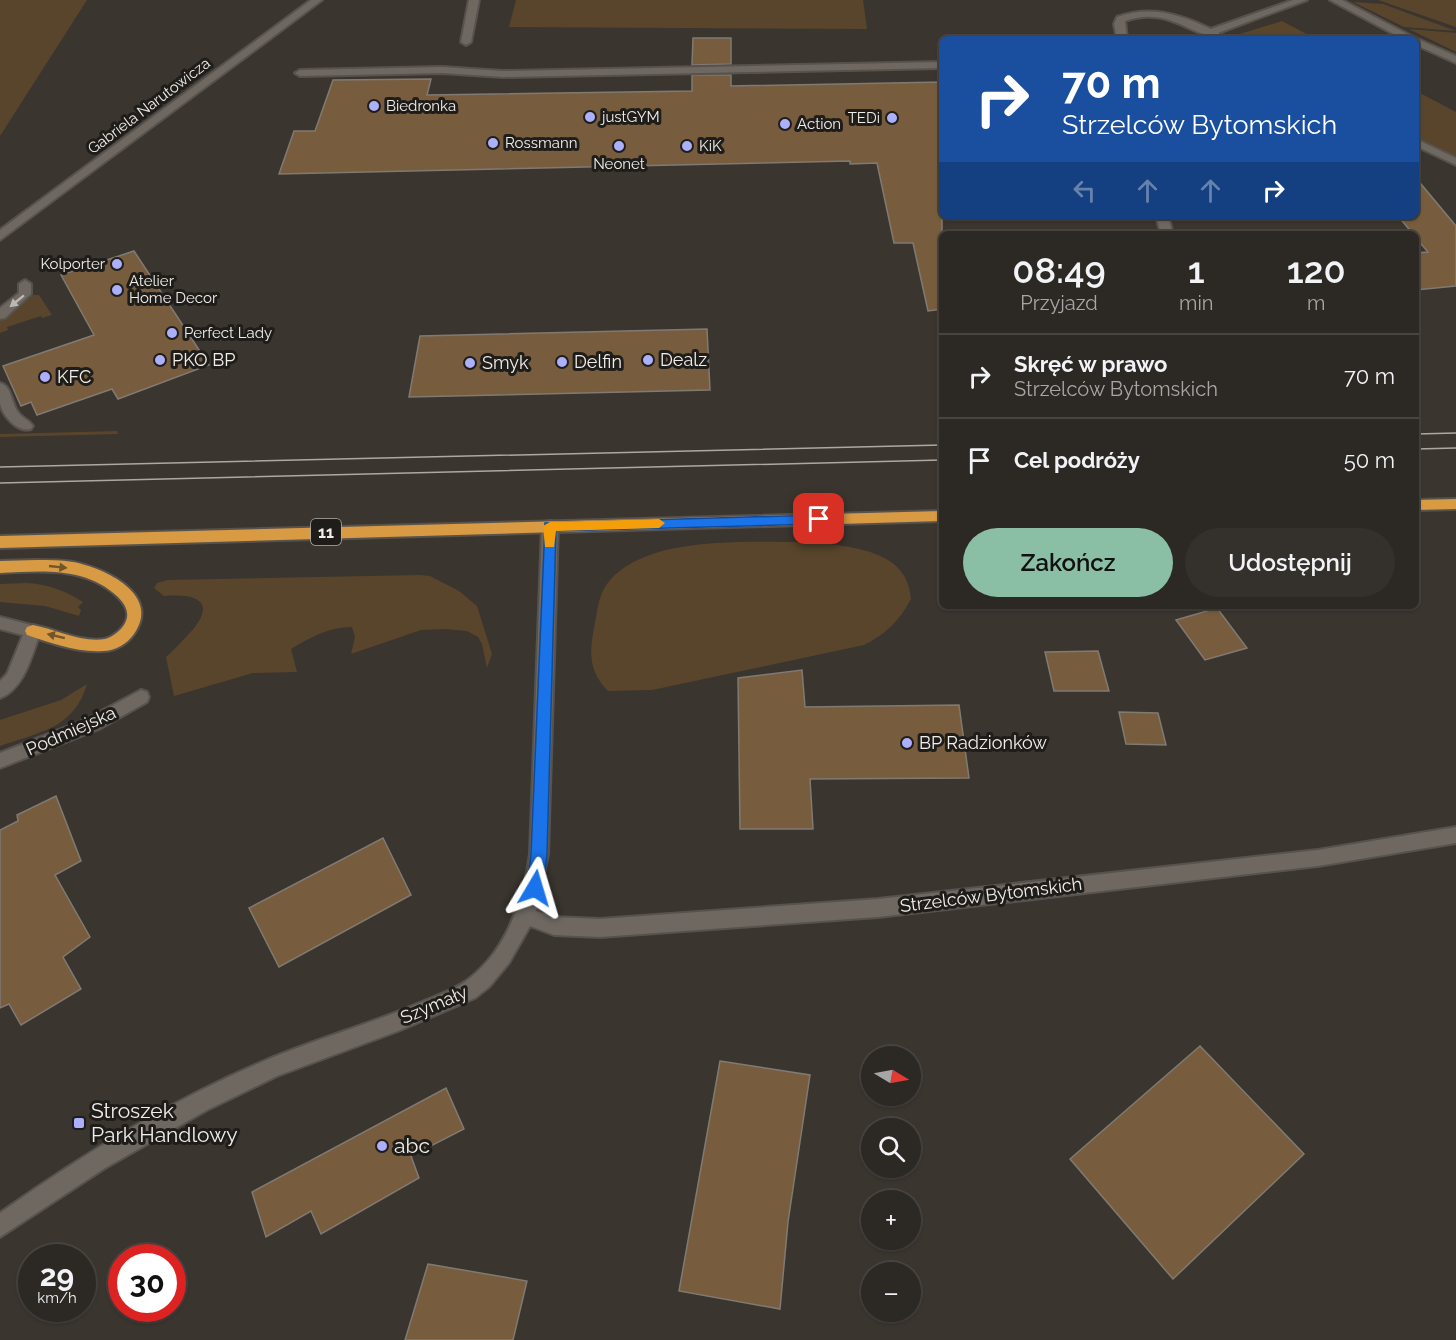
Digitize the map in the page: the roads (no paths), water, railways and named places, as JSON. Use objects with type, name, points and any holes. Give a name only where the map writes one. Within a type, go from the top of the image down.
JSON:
[{"type":"highway","points":[[1419,505],[1456,504]]},
{"type":"highway","name":"11","points":[[0,542],[939,516]]},
{"type":"highway","points":[[0,567],[50,566],[80,569],[112,584],[124,593],[135,607],[136,618],[132,628],[123,637],[107,645],[91,645],[33,631]]},
{"type":"street","name":"Gabriela Narutowicza","points":[[0,236],[317,0]]},
{"type":"street","points":[[466,42],[474,0]]},
{"type":"street","points":[[1211,32],[1302,0]]},
{"type":"street","points":[[1335,0],[1405,36]]},
{"type":"street","points":[[1121,36],[1120,19],[1134,15],[1173,17],[1218,36]]},
{"type":"street","points":[[1419,42],[1456,60]]},
{"type":"street","points":[[300,73],[442,70],[503,74],[939,65]]},
{"type":"street","points":[[1419,144],[1456,162]]},
{"type":"street","points":[[0,315],[26,294],[25,284]]},
{"type":"street","points":[[0,387],[12,415],[26,426]]},
{"type":"street","name":"Szymały","points":[[0,1226],[105,1155],[222,1090],[273,1068],[422,1012],[476,987],[507,952],[526,916],[535,888],[539,854],[550,526]]},
{"type":"street","points":[[0,623],[33,631],[14,678],[0,691]]},
{"type":"street","name":"Podmiejska","points":[[0,761],[93,724],[141,697]]},
{"type":"street","name":"Strzelców Bytomskich","points":[[526,916],[554,926],[600,928],[878,908],[1318,858],[1456,835]]},
{"type":"tram line","points":[[1419,434],[1456,433]]},
{"type":"tram line","points":[[0,467],[939,445]]},
{"type":"tram line","points":[[1419,449],[1456,448]]},
{"type":"tram line","points":[[0,483],[939,460]]},
{"type":"place","name":"Biedronka","points":[[374,106]]},
{"type":"place","name":"justGYM","points":[[590,117]]},
{"type":"place","name":"TEDi","points":[[892,118]]},
{"type":"place","name":"Action","points":[[785,124]]},
{"type":"place","name":"Rossmann","points":[[493,143]]},
{"type":"place","name":"Neonet","points":[[619,146]]},
{"type":"place","name":"KiK","points":[[687,146]]},
{"type":"place","name":"Kolporter","points":[[117,264]]},
{"type":"place","name":"Atelier Home Decor","points":[[117,290]]},
{"type":"place","name":"Perfect Lady","points":[[172,333]]},
{"type":"place","name":"PKO BP","points":[[160,360]]},
{"type":"place","name":"Dealz","points":[[648,360]]},
{"type":"place","name":"Delfin","points":[[562,362]]},
{"type":"place","name":"Smyk","points":[[470,363]]},
{"type":"place","name":"KFC","points":[[45,377]]},
{"type":"place","name":"BP Radzionków","points":[[907,743]]},
{"type":"place","name":"Stroszek Park Handlowy","points":[[79,1123]]},
{"type":"place","name":"abc","points":[[382,1146]]}]
